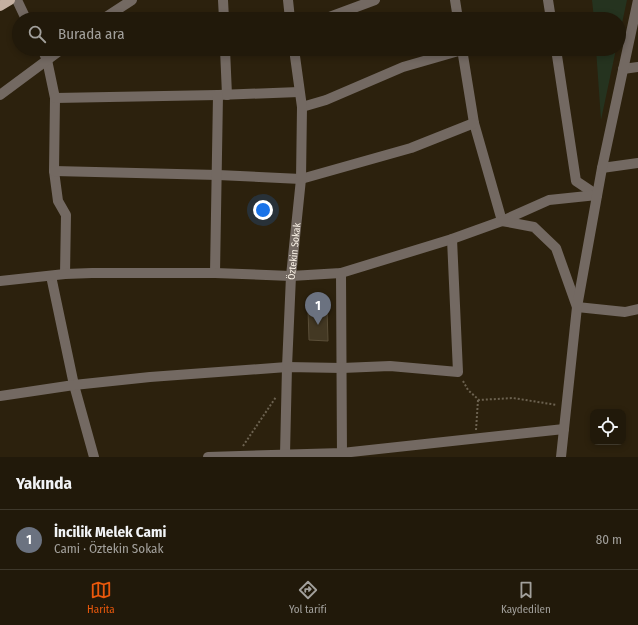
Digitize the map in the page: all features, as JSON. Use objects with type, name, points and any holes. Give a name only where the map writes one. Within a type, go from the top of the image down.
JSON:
[{"type":"main road","points":[[0,6],[10,0]]},
{"type":"street","points":[[17,0],[23,12]]},
{"type":"street","points":[[114,12],[132,0]]},
{"type":"street","points":[[223,0],[224,12]]},
{"type":"street","points":[[288,0],[289,12]]},
{"type":"street","points":[[343,12],[375,0]]},
{"type":"street","points":[[455,0],[457,12]]},
{"type":"street","points":[[548,0],[550,12]]},
{"type":"street","points":[[626,55],[638,0]]},
{"type":"street","points":[[45,56],[56,98],[54,171],[58,201],[66,215],[65,274]]},
{"type":"street","points":[[0,95],[52,56]]},
{"type":"street","points":[[215,273],[218,175],[225,56]]},
{"type":"street","name":"Öztekin Sokak","points":[[285,454],[286,382],[291,276],[300,179],[302,107],[295,56]]},
{"type":"street","points":[[302,107],[326,100],[403,67],[441,56]]},
{"type":"street","points":[[463,56],[474,123],[502,221]]},
{"type":"street","points":[[557,56],[576,181],[597,195]]},
{"type":"street","points":[[561,457],[577,307],[602,168],[626,56]]},
{"type":"street","points":[[623,69],[638,67]]},
{"type":"street","points":[[56,98],[299,92]]},
{"type":"street","points":[[54,171],[218,175],[300,179],[411,148],[474,123]]},
{"type":"street","points":[[602,168],[638,163]]},
{"type":"street","points":[[0,281],[65,274],[92,273],[215,273],[291,276],[342,273],[502,221],[549,200],[597,195]]},
{"type":"street","points":[[502,221],[534,227],[556,248],[577,307]]},
{"type":"street","points":[[0,396],[74,385],[150,377],[287,367],[342,368],[390,366],[458,372],[452,238]]},
{"type":"street","points":[[342,273],[342,455]]},
{"type":"street","points":[[51,276],[74,385],[94,457]]},
{"type":"street","points":[[577,307],[626,312],[638,309]]},
{"type":"street","points":[[208,457],[285,454],[342,455],[564,429]]},
{"type":"path","points":[[458,372],[468,390],[478,400],[513,398],[566,407]]},
{"type":"path","points":[[237,456],[286,382]]},
{"type":"path","points":[[475,439],[478,400]]},
{"type":"green space","points":[[592,0],[627,0],[624,12],[593,12]]},
{"type":"green space","points":[[596,56],[615,56],[601,120]]},
{"type":"building","points":[[327,309],[328,341],[309,340],[308,310]]},
{"type":"place","name":"İncilik Melek Cami","points":[[318,325]]}]
